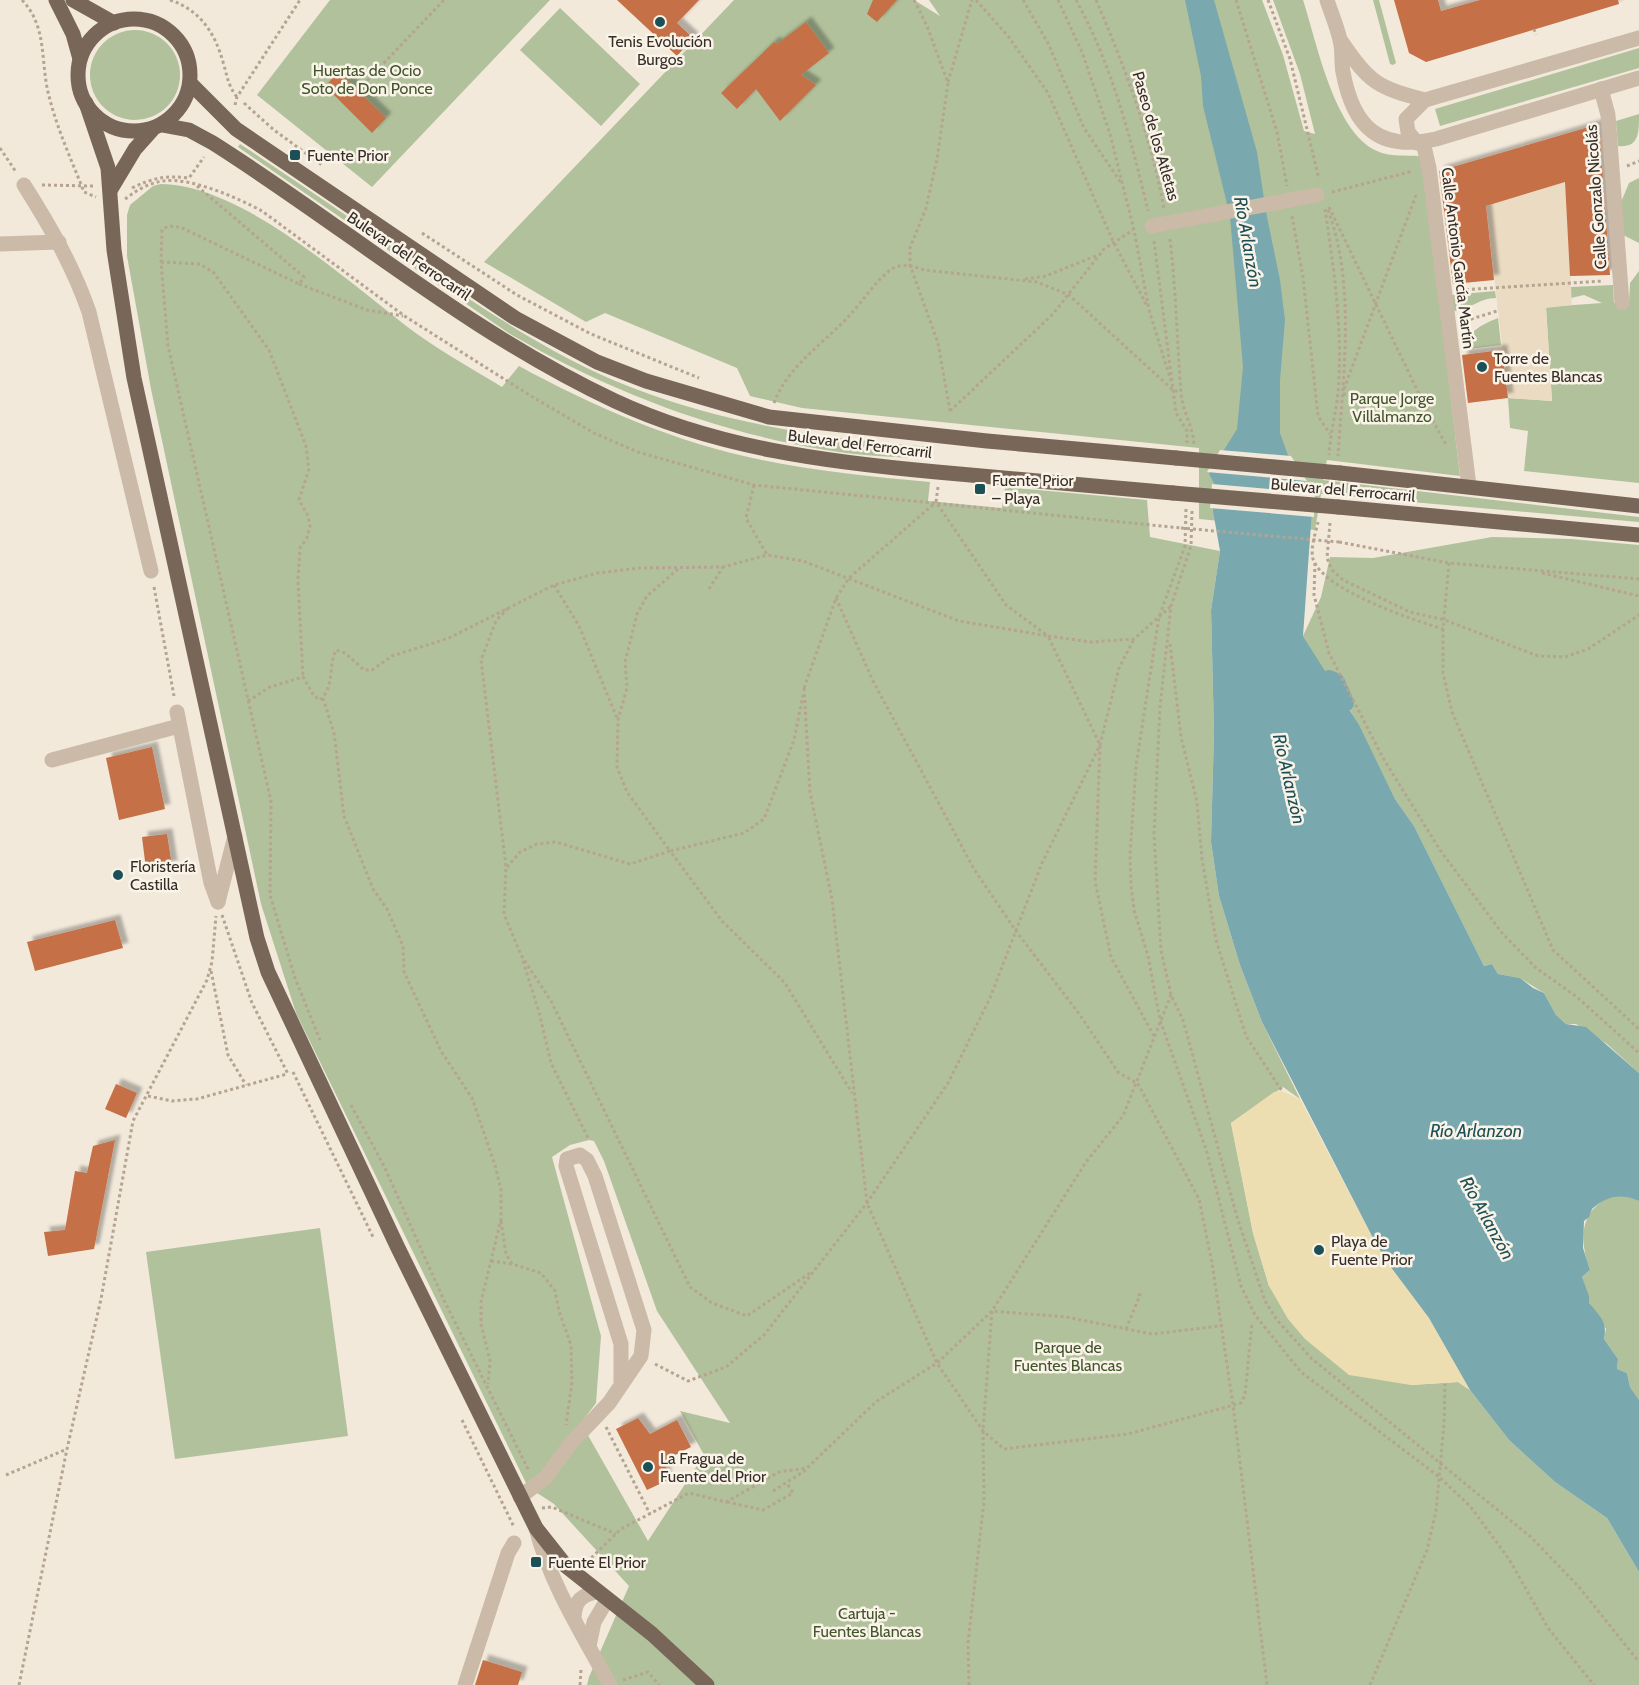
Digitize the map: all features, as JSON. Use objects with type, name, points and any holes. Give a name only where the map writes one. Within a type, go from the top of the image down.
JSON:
[{"type":"main road","points":[[56,0],[73,34],[80,59],[78,78],[104,151],[110,189],[114,250],[134,378],[257,939],[268,972],[536,1528],[552,1551],[602,1596],[652,1634],[707,1685]]},
{"type":"main road","points":[[73,0],[114,22]]},
{"type":"main road","points":[[80,59],[96,34],[114,22],[138,19],[166,29],[178,39],[186,53],[190,83],[180,108],[135,149],[110,189]]},
{"type":"main road","name":"Bulevar del Ferrocarril","points":[[190,83],[236,129],[515,318],[597,362],[646,381],[769,417],[1176,458],[1339,467],[1469,486],[1639,506]]},
{"type":"main road","points":[[86,103],[97,118],[112,127],[131,132],[157,127]]},
{"type":"main road","name":"Bulevar del Ferrocarril","points":[[157,127],[189,130],[213,143],[504,341],[616,402],[669,422],[740,444],[827,461],[1173,493],[1335,513],[1639,536]]},
{"type":"street","points":[[1327,0],[1341,42],[1342,71],[1350,97],[1366,128],[1389,141],[1420,142],[1639,78]]},
{"type":"street","points":[[1341,42],[1370,80],[1389,90],[1425,100],[1639,38]]},
{"type":"street","name":"Calle Gonzalo Nicolás","points":[[1601,89],[1608,115],[1622,303]]},
{"type":"street","name":"Calle Antonio García Martín","points":[[1425,100],[1406,119],[1408,132],[1420,142],[1429,168],[1469,486]]},
{"type":"street","points":[[24,185],[76,275],[94,329],[151,571]]},
{"type":"street","points":[[1152,226],[1319,195]]},
{"type":"street","points":[[0,244],[59,242]]},
{"type":"street","points":[[52,760],[178,719],[211,883],[218,902]]},
{"type":"street","points":[[218,902],[235,836]]},
{"type":"street","points":[[520,1497],[537,1487],[571,1443],[599,1413],[621,1385],[641,1356],[644,1330],[595,1176],[587,1160],[580,1155],[573,1156],[567,1159],[567,1166],[621,1344],[621,1385]]},
{"type":"street","points":[[536,1528],[542,1553],[574,1617],[589,1646],[616,1683]]},
{"type":"street","points":[[465,1685],[508,1554],[514,1543]]},
{"type":"street","points":[[574,1617],[578,1600],[586,1594],[602,1596],[589,1646]]},
{"type":"path","points":[[22,0],[40,28],[48,94],[81,185],[88,195],[96,197]]},
{"type":"path","points":[[170,0],[203,20],[215,39],[229,87],[237,97]]},
{"type":"path","points":[[233,112],[237,97],[300,0]]},
{"type":"path","points":[[363,85],[444,0]]},
{"type":"path","points":[[915,0],[948,84]]},
{"type":"path","points":[[1149,310],[1113,241],[1048,93],[1008,36],[974,0],[948,84],[937,159],[926,208],[910,248],[910,265],[938,342],[950,411],[1052,315],[1113,241],[1134,230],[1152,226]]},
{"type":"path","points":[[1023,0],[1049,45],[1084,128],[1123,185]]},
{"type":"path","points":[[1058,0],[1090,75],[1110,134],[1134,230],[1149,310],[1174,391]]},
{"type":"path","name":"Paseo de los Atletas","points":[[1096,0],[1118,51],[1149,145],[1170,222],[1177,295],[1180,391],[1183,409],[1193,428],[1194,447]]},
{"type":"path","points":[[1236,0],[1277,132],[1288,190]]},
{"type":"path","points":[[1268,0],[1290,58],[1333,269],[1340,394],[1339,467]]},
{"type":"path","points":[[1534,29],[1536,35]]},
{"type":"path","points":[[244,103],[274,130],[330,171]]},
{"type":"path","points":[[0,148],[24,185],[81,185],[110,189],[163,177],[189,178],[207,152]]},
{"type":"path","points":[[1319,195],[1429,168]]},
{"type":"path","points":[[124,200],[142,188],[162,181],[173,180],[197,186],[303,277],[299,284]]},
{"type":"path","points":[[1328,460],[1330,434],[1340,394],[1418,190]]},
{"type":"path","points":[[1319,195],[1448,450]]},
{"type":"path","points":[[1319,195],[1336,232],[1340,267],[1346,338],[1340,394]]},
{"type":"path","points":[[1292,211],[1304,277],[1318,416],[1330,434]]},
{"type":"path","points":[[320,1041],[295,978],[270,895],[271,801],[168,346],[161,262],[162,231],[168,226],[180,227],[299,284],[367,310],[406,317]]},
{"type":"path","points":[[414,228],[518,295],[581,329],[658,363],[702,379]]},
{"type":"path","points":[[1020,280],[1046,276],[1100,255]]},
{"type":"path","points":[[161,262],[200,264],[214,273],[269,350],[306,446],[309,469],[299,500],[308,516],[310,526],[307,538],[300,548],[298,581],[303,677],[314,696],[320,700],[323,698]]},
{"type":"path","points":[[773,404],[780,385],[797,365],[820,347],[890,269],[910,265],[924,270],[1037,282],[1069,295],[1174,391],[1180,391]]},
{"type":"path","points":[[1444,291],[1620,280]]},
{"type":"path","points":[[1448,326],[1497,312]]},
{"type":"path","points":[[1340,394],[1422,400]]},
{"type":"path","points":[[938,483],[936,502],[1006,605],[1048,636],[1100,745]]},
{"type":"path","points":[[754,485],[746,518],[767,555]]},
{"type":"path","points":[[506,867],[520,852],[537,844],[556,842],[630,864],[744,832],[764,819],[794,741],[804,688],[836,598],[849,578],[936,502],[1339,542],[1449,563],[1639,579]]},
{"type":"path","points":[[1186,506],[1185,546],[1159,617],[1136,766],[1130,855],[1134,910],[1148,957],[1160,1020],[1206,1149],[1241,1286],[1255,1315],[1301,1372],[1438,1476],[1470,1506],[1492,1532],[1548,1629],[1594,1685]]},
{"type":"path","points":[[1192,506],[1191,546],[1171,606],[1160,707],[1154,834],[1161,950],[1171,995],[1183,1020],[1237,1217],[1265,1301],[1277,1320],[1311,1358],[1532,1538],[1579,1587],[1639,1662]]},
{"type":"path","points":[[1335,513],[1327,558],[1332,570],[1343,580],[1410,612],[1445,620],[1538,656],[1565,657],[1588,648],[1639,615]]},
{"type":"path","points":[[1319,517],[1312,556],[1315,563],[1332,580],[1395,615],[1443,629]]},
{"type":"path","points":[[512,1264],[506,1254],[501,1219],[501,1190],[472,1098],[441,1051],[404,972],[403,946],[387,909],[373,889],[344,816],[334,733],[323,698],[336,650],[345,653],[364,670],[372,670],[392,656],[449,638],[554,585],[598,573],[639,568],[723,567],[767,555],[803,561],[959,621],[1091,642],[1134,639]]},
{"type":"path","points":[[1315,563],[1314,595],[1329,653],[1383,758],[1434,841],[1502,933],[1529,961],[1577,997],[1639,1053]]},
{"type":"path","points":[[1449,563],[1443,629],[1443,673],[1452,712],[1553,950],[1639,1029]]},
{"type":"path","points":[[709,590],[723,567]]},
{"type":"path","points":[[678,569],[647,596],[638,614],[625,662],[627,688],[618,720],[617,767],[627,792],[722,921],[785,983],[853,1095]]},
{"type":"path","points":[[151,571],[178,719]]},
{"type":"path","points":[[1535,571],[1639,596]]},
{"type":"path","points":[[554,585],[579,626],[618,720]]},
{"type":"path","points":[[836,598],[873,681],[974,869],[1016,931],[1080,1015],[1118,1072],[1138,1084],[1199,1199],[1233,1405],[1267,1685]]},
{"type":"path","points":[[511,605],[496,621],[481,660],[506,867],[504,914],[521,955],[539,1012],[551,1063],[589,1140],[587,1160]]},
{"type":"path","points":[[1155,1038],[1111,957],[1095,881],[1100,745],[1119,668],[1134,639],[1171,606]]},
{"type":"path","points":[[1169,639],[1181,736],[1197,802],[1202,859],[1216,940],[1246,1036],[1282,1091]]},
{"type":"path","points":[[248,701],[270,687],[303,677]]},
{"type":"path","points":[[804,688],[810,792],[832,899],[867,1203],[937,1362],[983,1431],[1004,1449],[1128,1434],[1241,1403],[1245,1395],[1252,1322]]},
{"type":"path","points":[[641,1356],[688,1381],[726,1367],[764,1335],[867,1203],[948,1083],[990,998],[1042,863],[1100,745]]},
{"type":"path","points":[[218,902],[210,969],[228,1055],[246,1085]]},
{"type":"path","points":[[218,902],[252,1003],[288,1074]]},
{"type":"path","points":[[521,955],[551,1001],[690,1287],[712,1303],[747,1316],[814,1271]]},
{"type":"path","points":[[19,1685],[67,1449],[101,1299],[134,1121],[210,969]]},
{"type":"path","points":[[773,1491],[807,1468],[878,1401],[937,1362],[992,1311],[1086,1162],[1124,1116],[1171,995]]},
{"type":"path","points":[[147,1096],[172,1101],[197,1099],[288,1074],[311,1064]]},
{"type":"path","points":[[348,1101],[385,1168],[442,1296],[537,1487],[546,1516]]},
{"type":"path","points":[[488,1386],[490,1361],[481,1324],[481,1302],[501,1219]]},
{"type":"path","points":[[491,1261],[512,1264],[541,1273],[555,1291],[559,1311],[572,1345],[572,1382],[565,1423],[571,1443]]},
{"type":"path","points":[[1126,1329],[1130,1314],[1140,1295],[1136,1294]]},
{"type":"path","points":[[992,1311],[1066,1317],[1152,1334],[1220,1326]]},
{"type":"path","points":[[969,1685],[968,1643],[984,1501],[983,1431],[992,1311]]},
{"type":"path","points":[[1370,1685],[1427,1551],[1436,1511],[1445,1384]]},
{"type":"path","points":[[599,1413],[650,1514]]},
{"type":"path","points":[[6,1475],[67,1449]]},
{"type":"path","points":[[726,1502],[779,1472],[807,1468]]},
{"type":"path","points":[[587,1562],[616,1534],[689,1493],[763,1510],[793,1493],[787,1483]]},
{"type":"path","points":[[544,1507],[552,1506],[616,1534]]},
{"type":"path","points":[[579,1555],[596,1569]]},
{"type":"path","points":[[616,1683],[639,1673],[648,1672],[659,1685]]},
{"type":"green space","name":"Huertas de Ocio Soto de Don Ponce","points":[[330,0],[550,0],[372,187],[257,95]]},
{"type":"green space","name":"Parque Jorge Villalmanzo","points":[[734,0],[914,0],[940,16],[929,0],[1262,0],[1283,55],[1304,131],[1315,134],[1300,74],[1273,0],[1303,0],[1329,84],[1349,125],[1362,141],[1377,151],[1392,155],[1419,156],[1423,164],[1460,476],[1327,460],[1323,480],[1639,517],[1639,522],[1321,494],[1315,530],[1199,519],[1199,448],[802,408],[750,396],[737,368],[605,313],[586,322],[484,262]]},
{"type":"green space","points":[[1373,0],[1379,0],[1396,63],[1393,65],[1390,64]]},
{"type":"green space","points":[[560,8],[640,84],[601,126],[520,50]]},
{"type":"green space","points":[[135,30],[152,34],[167,43],[176,58],[180,75],[176,92],[167,107],[152,116],[135,120],[118,116],[103,107],[94,92],[90,75],[94,58],[103,43],[118,34]]},
{"type":"green space","points":[[1639,48],[1639,68],[1440,126],[1435,109]]},
{"type":"green space","points":[[1639,114],[1638,133],[1634,142],[1630,145],[1618,146],[1616,121]]},
{"type":"green space","points":[[240,144],[500,319],[578,364],[633,388],[706,412],[818,435],[931,447],[930,459],[839,452],[742,432],[662,406],[585,374],[510,334],[238,147]]},
{"type":"green space","points":[[1639,178],[1639,243],[1623,235],[1621,202],[1629,183]]},
{"type":"green space","points":[[161,184],[193,189],[227,201],[262,219],[329,265],[417,334],[502,387],[519,366],[577,396],[637,422],[730,453],[803,467],[930,482],[928,501],[1002,508],[1005,487],[1147,500],[1150,537],[1220,551],[1211,610],[1214,732],[1211,842],[1219,896],[1240,965],[1262,1022],[1300,1099],[1283,1087],[1231,1123],[1253,1233],[1269,1286],[1411,1385],[1458,1382],[1470,1390],[1509,1440],[1555,1482],[1607,1518],[1639,1572],[1639,1685],[587,1685],[629,1586],[554,1504],[528,1487],[296,1013],[261,904],[151,389],[127,256],[127,215],[130,205],[153,186]],"holes":[[[589,1140],[594,1141],[604,1161],[657,1311],[730,1423],[680,1411],[704,1455],[648,1541],[581,1423],[596,1403],[601,1336],[552,1157],[570,1145]]]},
{"type":"green space","points":[[1639,271],[1639,483],[1524,471],[1528,431],[1510,428],[1508,398],[1552,401],[1546,307],[1602,303],[1584,295],[1571,298],[1571,287],[1613,285],[1614,303],[1629,303],[1630,283]]},
{"type":"green space","points":[[1495,291],[1496,298],[1453,311],[1451,295]]},
{"type":"green space","points":[[1498,318],[1501,345],[1461,350],[1463,344],[1475,330]]},
{"type":"green space","points":[[1492,537],[1571,539],[1639,545],[1639,1073],[1607,1044],[1576,1024],[1566,1024],[1556,1015],[1544,993],[1520,978],[1498,974],[1492,964],[1484,966],[1414,826],[1395,799],[1336,682],[1329,679],[1303,636],[1321,597],[1330,557],[1373,558]]},
{"type":"green space","points":[[1616,1195],[1627,1196],[1639,1201],[1639,1400],[1630,1387],[1627,1373],[1617,1369],[1618,1359],[1604,1339],[1606,1329],[1589,1303],[1582,1277],[1590,1270],[1584,1246],[1585,1225],[1595,1207]]},
{"type":"green space","points":[[320,1228],[348,1436],[175,1459],[146,1252]]},
{"type":"sand","name":"Playa de Fuente Prior","points":[[1282,1091],[1300,1099],[1387,1262],[1429,1318],[1470,1390],[1458,1382],[1411,1385],[1349,1375],[1305,1339],[1288,1319],[1269,1286],[1253,1233],[1231,1123],[1274,1092]]},
{"type":"shaded area","points":[[1565,182],[1572,305],[1546,308],[1552,401],[1508,398],[1486,206]]},
{"type":"water","name":"Río Arlanzon","points":[[1185,0],[1214,0],[1257,152],[1285,320],[1280,380],[1280,433],[1290,461],[1313,496],[1303,636],[1359,725],[1395,799],[1414,826],[1484,966],[1492,964],[1498,974],[1520,978],[1544,993],[1556,1015],[1566,1024],[1586,1027],[1639,1073],[1639,1201],[1626,1197],[1614,1197],[1592,1209],[1589,1217],[1584,1221],[1583,1248],[1590,1270],[1582,1277],[1589,1296],[1589,1303],[1604,1323],[1604,1339],[1618,1359],[1617,1369],[1627,1373],[1630,1387],[1639,1400],[1639,1572],[1607,1518],[1555,1482],[1509,1440],[1470,1390],[1429,1318],[1387,1262],[1262,1022],[1240,965],[1219,896],[1211,842],[1214,732],[1211,610],[1220,551],[1213,511],[1216,487],[1209,474],[1237,429],[1243,367],[1230,216],[1203,106],[1201,76]]},
{"type":"pier","points":[[1220,450],[1291,456],[1307,481],[1207,472]]},
{"type":"pier","points":[[1212,484],[1315,493],[1314,517],[1210,508]]},
{"type":"building","name":"Tenis Evolución Burgos","points":[[617,0],[699,0],[677,23],[693,38],[677,56]]},
{"type":"building","points":[[873,0],[897,0],[877,22],[867,14]]},
{"type":"building","points":[[1394,0],[1438,0],[1441,11],[1480,0],[1618,0],[1619,4],[1426,62],[1409,53]]},
{"type":"building","points":[[806,22],[829,53],[801,75],[816,85],[780,121],[756,89],[737,109],[721,93],[774,42],[777,44]]},
{"type":"building","points":[[339,72],[386,118],[372,133],[325,86]]},
{"type":"building","points":[[1599,124],[1610,275],[1570,276],[1565,182],[1486,206],[1494,280],[1453,284],[1439,171]]},
{"type":"building","name":"Torre de Fuentes Blancas","points":[[1502,350],[1508,398],[1468,403],[1462,355]]},
{"type":"building","points":[[152,747],[165,809],[119,820],[106,758]]},
{"type":"building","points":[[167,834],[172,866],[146,869],[142,837]]},
{"type":"building","points":[[115,920],[123,948],[35,971],[27,942]]},
{"type":"building","points":[[116,1084],[137,1093],[126,1118],[105,1109]]},
{"type":"building","points":[[115,1140],[94,1249],[48,1256],[44,1232],[65,1230],[75,1171],[87,1173],[93,1146]]},
{"type":"building","points":[[638,1418],[650,1434],[677,1420],[691,1447],[663,1461],[668,1471],[664,1473],[668,1480],[647,1490],[616,1429]]},
{"type":"building","points":[[483,1660],[522,1672],[518,1685],[475,1685]]},
{"type":"waterway","points":[[1329,679],[1336,682],[1345,703]]},
{"type":"place","name":"Tenis Evolución Burgos","points":[[660,22]]},
{"type":"place","name":"Fuente Prior","points":[[295,155]]},
{"type":"place","name":"Torre de Fuentes Blancas","points":[[1482,367]]},
{"type":"place","name":"Fuente Prior – Playa","points":[[980,489]]},
{"type":"place","name":"Floristería Castilla","points":[[118,875]]},
{"type":"place","name":"Playa de Fuente Prior","points":[[1319,1250]]},
{"type":"place","name":"La Fragua de Fuente del Prior","points":[[648,1467]]},
{"type":"place","name":"Fuente El Prior","points":[[536,1562]]},
{"type":"water label","name":"Río Arlanzón","points":[[1248,242]]},
{"type":"water label","name":"Río Arlanzón","points":[[1289,779]]},
{"type":"water label","name":"Río Arlanzón","points":[[1487,1218]]},
{"type":"park label","name":"Parque de Fuentes Blancas","points":[[1068,1356]]},
{"type":"park label","name":"Cartuja - Fuentes Blancas","points":[[867,1622]]}]
